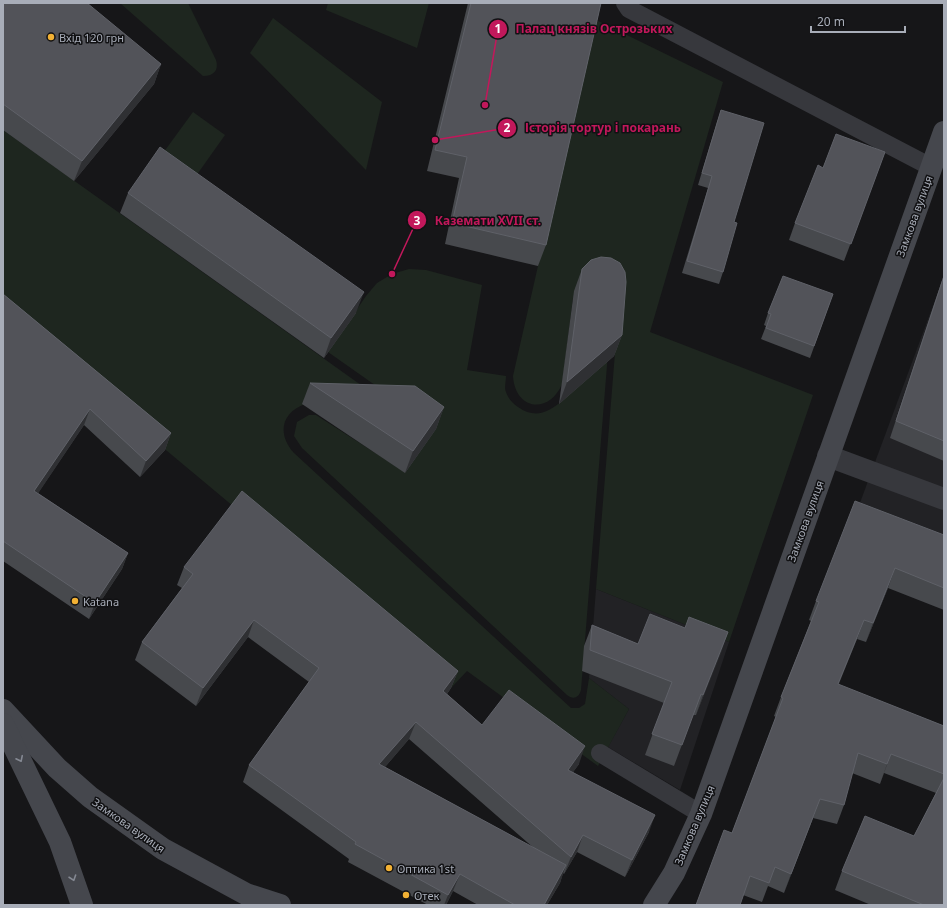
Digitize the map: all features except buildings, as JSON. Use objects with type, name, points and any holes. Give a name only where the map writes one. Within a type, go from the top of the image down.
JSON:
[{"type":"main road","name":"Замкова вулиця","points":[[654,905],[674,873],[701,814],[944,132]]},
{"type":"main road","name":"Замкова вулиця","points":[[3,710],[57,768],[90,797],[163,849],[243,899],[280,905]]},
{"type":"main road","points":[[3,724],[60,842],[82,905]]},
{"type":"street","points":[[828,456],[944,499]]},
{"type":"lane","points":[[626,3],[629,9],[931,167]]},
{"type":"lane","points":[[600,753],[701,814]]},
{"type":"shaded area","points":[[120,3],[188,3],[216,60],[217,67],[215,72],[207,76],[203,76]]},
{"type":"shaded area","points":[[328,3],[429,3],[417,48],[326,10]]},
{"type":"shaded area","points":[[273,18],[382,102],[366,170],[250,53]]},
{"type":"shaded area","points":[[594,19],[723,82],[650,332],[813,395],[729,642],[596,589],[619,303],[577,289],[573,298],[562,384],[556,394],[549,401],[541,404],[533,404],[526,402],[520,396],[515,387],[513,376]]},
{"type":"shaded area","points":[[193,112],[225,135],[191,183],[158,160]]},
{"type":"shaded area","points":[[3,130],[424,430],[305,404],[297,408],[286,418],[284,425],[285,439],[294,453],[571,708],[579,708],[585,704],[589,678],[629,709],[598,766],[467,671],[451,688],[3,314]]},
{"type":"shaded area","points":[[409,269],[426,270],[482,285],[467,370],[506,376],[505,390],[509,399],[516,406],[530,413],[541,413],[547,411],[563,400],[612,303],[581,690],[579,695],[574,698],[567,695],[302,448],[294,436],[297,422],[309,415],[316,415],[405,472],[436,428],[328,352],[366,296],[377,283],[392,274]]},
{"type":"shaded area","points":[[944,276],[944,556],[854,519]]},
{"type":"shaded area","points":[[596,589],[729,642],[680,790],[608,747],[629,709],[589,678]]},
{"type":"place","name":"Вхід 120 грн","points":[[51,37]]},
{"type":"place","name":"Палац князів Острозьких","points":[[485,105]]},
{"type":"place","name":"Історія тортур і покарань","points":[[435,140]]},
{"type":"place","name":"Каземати XVII ст.","points":[[392,274]]},
{"type":"place","name":"Katana","points":[[75,601]]},
{"type":"place","name":"Оптика 1st","points":[[389,868]]},
{"type":"place","name":"Отек","points":[[406,895]]}]
